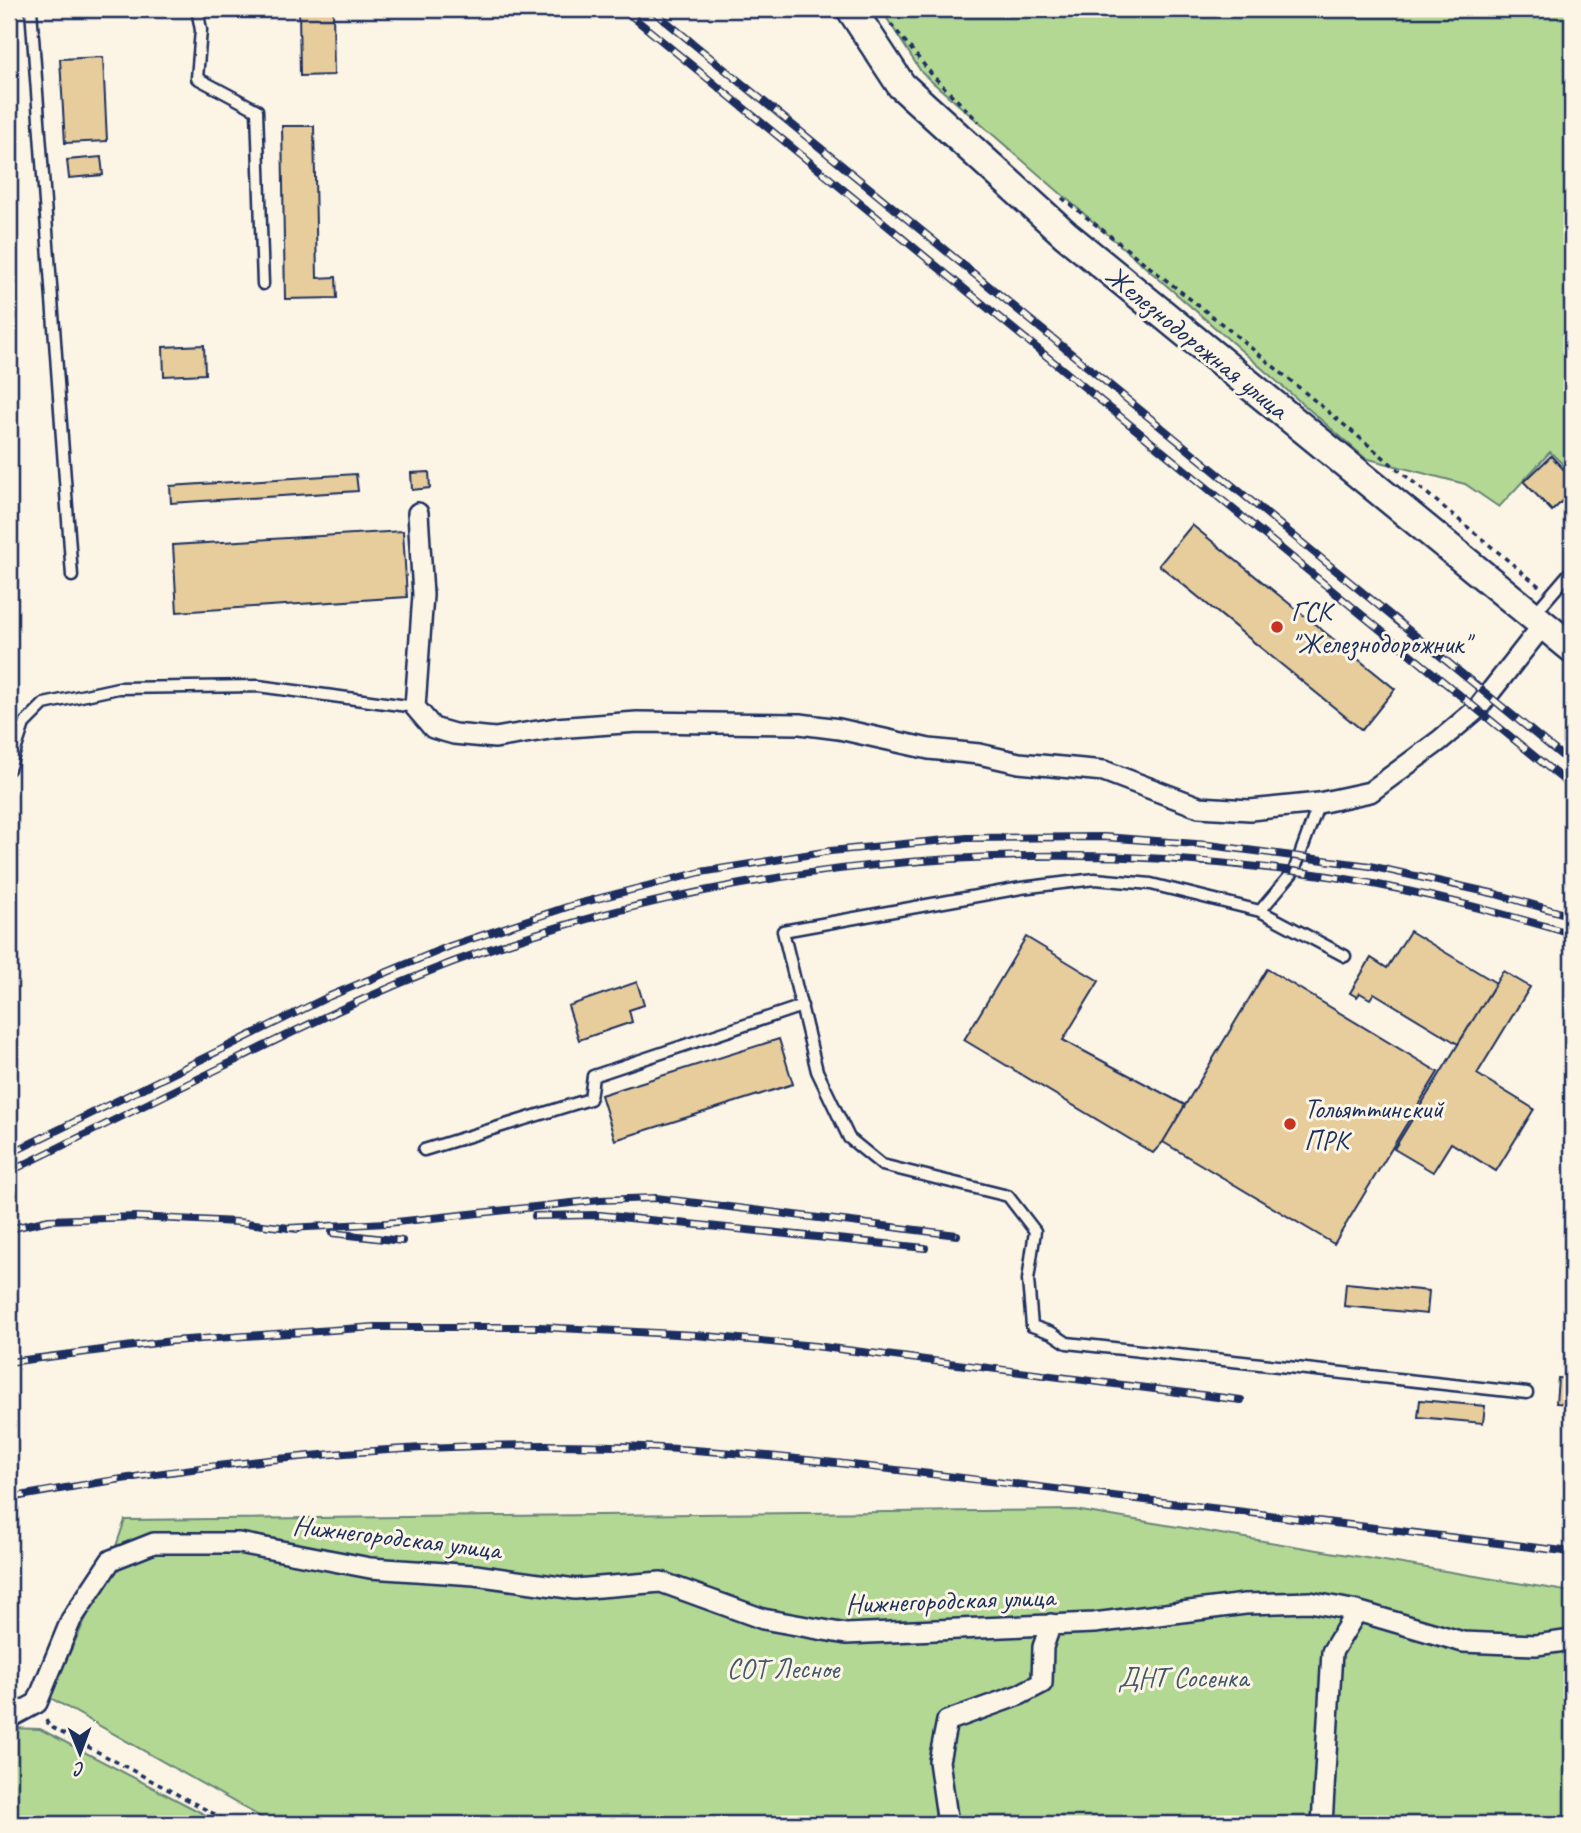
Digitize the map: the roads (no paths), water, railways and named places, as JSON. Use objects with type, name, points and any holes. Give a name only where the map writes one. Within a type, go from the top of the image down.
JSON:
[{"type":"main road","name":"Железнодорожная улица","points":[[850,9],[901,85],[1066,235],[1572,648]]},
{"type":"street","points":[[418,513],[423,595],[415,707],[433,728],[454,734],[495,738],[556,728],[638,722],[800,724],[1019,763],[1104,771],[1199,807],[1250,810],[1319,803],[1370,792],[1439,741],[1488,697],[1537,621]]},
{"type":"street","name":"Нижнегородская улица","points":[[9,1716],[37,1703],[71,1620],[111,1560],[154,1543],[239,1543],[370,1568],[475,1575],[575,1589],[661,1582],[764,1619],[846,1634],[1094,1623],[1245,1604],[1310,1602],[1357,1611],[1463,1642],[1536,1645],[1572,1640]]},
{"type":"street","points":[[1322,1824],[1332,1651],[1357,1611]]},
{"type":"street","points":[[948,1824],[939,1761],[947,1721],[1042,1684],[1043,1647],[1051,1625]]},
{"type":"lane","points":[[31,9],[72,576]]},
{"type":"lane","points":[[197,9],[201,30],[197,78],[257,110],[263,284]]},
{"type":"lane","points":[[1537,621],[1572,570]]},
{"type":"lane","points":[[9,769],[24,724],[44,704],[118,688],[258,686],[415,707]]},
{"type":"lane","points":[[1260,911],[1294,871],[1319,803]]},
{"type":"lane","points":[[1345,956],[1260,911],[1150,884],[1095,879],[1021,888],[783,931],[817,1071],[849,1138],[882,1165],[1008,1196],[1035,1231],[1028,1280],[1032,1326],[1052,1333],[1067,1343],[1527,1393]]},
{"type":"lane","points":[[424,1150],[590,1099],[593,1076],[802,1006]]},
{"type":"railway","points":[[623,9],[1572,787]]},
{"type":"railway","points":[[651,9],[1572,764]]},
{"type":"railway","points":[[9,1154],[330,996],[450,946],[573,905],[701,872],[830,851],[967,838],[1104,837],[1209,845],[1370,866],[1496,894],[1572,916]]},
{"type":"railway","points":[[9,1172],[308,1025],[453,962],[554,928],[657,901],[762,880],[867,866],[974,858],[1081,856],[1187,860],[1293,871],[1364,882],[1469,905],[1572,934]]},
{"type":"railway","points":[[288,1228],[387,1223],[599,1200],[656,1198],[957,1235]]},
{"type":"railway","points":[[535,1216],[600,1215],[925,1248]]},
{"type":"railway","points":[[9,1229],[49,1220],[136,1217],[237,1222],[298,1229]]},
{"type":"railway","points":[[332,1233],[402,1241]]},
{"type":"railway","points":[[9,1362],[172,1341],[375,1327],[540,1327],[695,1335],[815,1346],[1241,1400]]},
{"type":"railway","points":[[9,1498],[171,1472],[334,1454],[416,1448],[579,1445],[758,1455],[854,1465],[1572,1552]]},
{"type":"place","name":"ГСК \"Железнодорожник\"","points":[[1277,627]]},
{"type":"place","name":"Тольяттинский ПРК","points":[[1290,1124]]},
{"type":"park label","name":"СОТ Лесное","points":[[783,1668]]},
{"type":"park label","name":"ДНТ Сосенка","points":[[1183,1677]]}]
